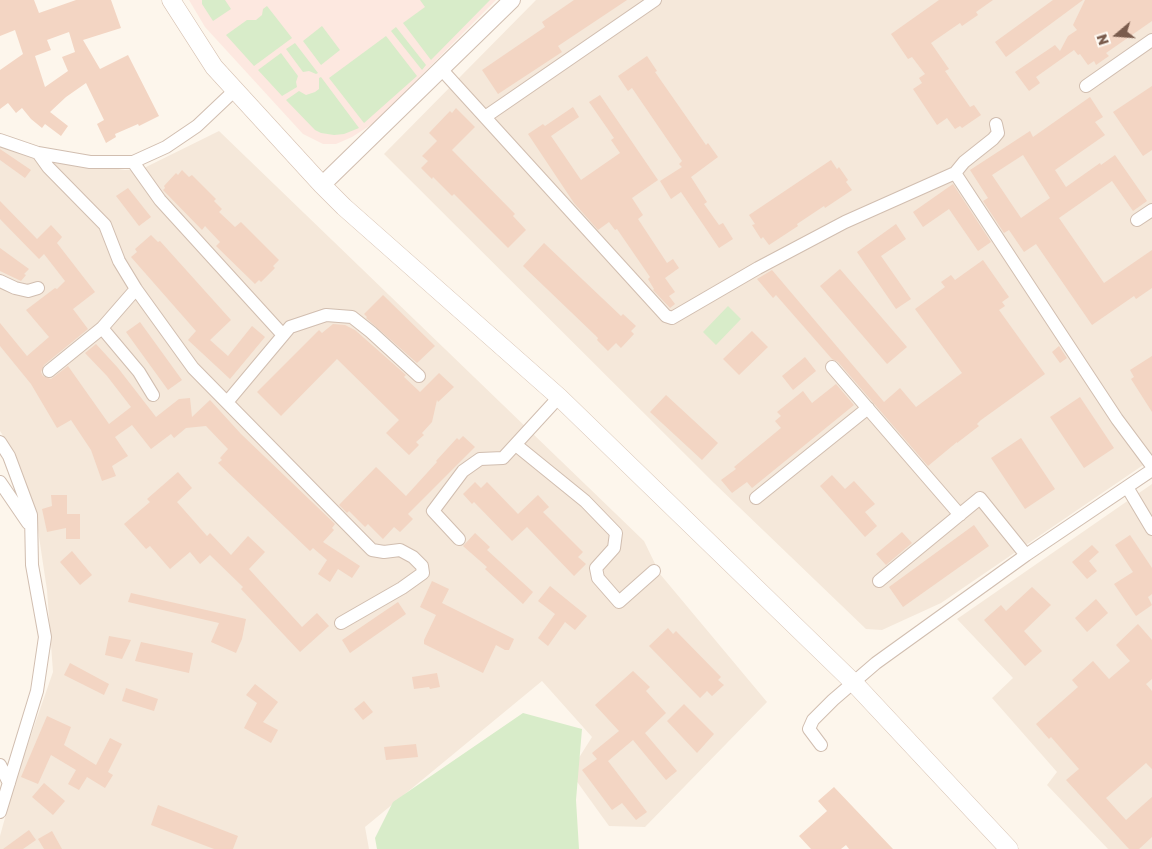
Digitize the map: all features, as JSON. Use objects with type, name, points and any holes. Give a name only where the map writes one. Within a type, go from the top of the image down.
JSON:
[{"type":"main road","points":[[171,0],[214,67],[322,185],[344,207],[558,397],[854,683],[1009,849]]},
{"type":"street","points":[[322,185],[512,0]]},
{"type":"street","points":[[486,117],[655,0]]},
{"type":"street","points":[[1086,86],[1152,40]]},
{"type":"street","points":[[442,70],[666,316],[672,318],[758,268],[846,222],[955,173],[964,162],[993,139],[998,133],[996,124]]},
{"type":"street","points":[[0,140],[38,153],[90,162],[133,162],[166,147],[198,126],[234,91]]},
{"type":"street","points":[[38,153],[48,167],[104,225],[119,261],[136,289],[194,368],[372,550],[384,552],[400,550],[413,557],[422,566],[422,573],[402,588],[341,623]]},
{"type":"street","points":[[133,162],[160,200],[283,335]]},
{"type":"street","points":[[821,745],[809,729],[813,720],[876,663],[1152,468],[1117,419],[955,173]]},
{"type":"street","points":[[1137,220],[1152,210]]},
{"type":"street","points":[[0,281],[15,288],[28,291],[38,288]]},
{"type":"street","points":[[49,371],[102,328],[136,289]]},
{"type":"street","points":[[228,401],[290,326],[326,315],[352,317],[419,376]]},
{"type":"street","points":[[102,328],[139,372],[153,395]]},
{"type":"street","points":[[832,367],[960,515]]},
{"type":"street","points":[[459,538],[433,511],[463,471],[480,459],[503,458],[558,397]]},
{"type":"street","points":[[756,498],[868,408]]},
{"type":"street","points":[[0,442],[8,456],[31,515],[32,565],[45,637],[37,691],[0,812]]},
{"type":"street","points":[[516,445],[585,501],[616,533],[614,548],[596,568],[598,578],[619,602],[654,571]]},
{"type":"street","points":[[0,482],[31,527]]},
{"type":"street","points":[[1126,487],[1152,529]]},
{"type":"street","points":[[879,581],[980,498],[1026,556]]},
{"type":"street","points":[[0,766],[9,784]]},
{"type":"shaded area","points":[[189,0],[496,0],[374,123],[352,137],[336,144],[323,144],[303,134],[205,27]]},
{"type":"shaded area","points":[[536,0],[1152,0],[1152,459],[941,603],[882,630],[866,629],[714,483],[384,154]]},
{"type":"shaded area","points":[[219,131],[644,541],[660,574],[767,702],[645,827],[609,826],[570,772],[592,737],[542,681],[365,827],[369,849],[0,849],[0,836],[16,778],[53,672],[47,590],[36,517],[14,453],[0,431],[0,142],[58,160],[125,170],[142,169]]},
{"type":"shaded area","points":[[1152,484],[1152,849],[1108,849],[1047,785],[1057,772],[992,698],[1013,678],[957,619]]},
{"type":"green space","points":[[202,0],[225,0],[231,9],[213,21],[202,4]]},
{"type":"green space","points":[[420,0],[490,0],[431,60],[403,23],[425,7]]},
{"type":"green space","points":[[267,6],[292,38],[254,66],[226,35],[247,20],[256,20],[262,15],[263,9]]},
{"type":"green space","points":[[322,26],[340,50],[321,65],[303,41]]},
{"type":"green space","points":[[396,27],[426,65],[422,70],[391,31]]},
{"type":"green space","points":[[386,36],[417,76],[364,123],[329,78]]},
{"type":"green space","points":[[295,43],[318,73],[303,72],[286,49]]},
{"type":"green space","points":[[281,53],[298,76],[297,87],[282,96],[258,70]]},
{"type":"green space","points":[[321,77],[359,128],[344,134],[321,133],[315,130],[286,100],[299,91],[306,95],[315,92],[319,89],[319,78]]},
{"type":"green space","points":[[728,306],[741,319],[716,345],[703,332]]},
{"type":"green space","points":[[523,713],[582,729],[576,800],[579,849],[377,849],[375,838],[393,802]]},
{"type":"building","points":[[0,0],[34,0],[39,13],[76,0],[111,0],[121,28],[83,40],[100,69],[128,55],[159,116],[139,126],[138,124],[115,134],[116,137],[106,143],[97,124],[104,120],[86,83],[66,97],[50,112],[68,126],[61,136],[45,124],[42,128],[22,108],[16,113],[8,103],[0,109],[0,70],[23,54],[15,30],[0,36]],"holes":[[[69,32],[75,52],[62,57],[68,71],[45,87],[35,56],[51,50],[47,40]]]},
{"type":"building","points":[[574,0],[627,0],[558,46],[562,52],[498,94],[482,70],[545,27],[542,22]]},
{"type":"building","points":[[939,0],[993,0],[976,12],[978,15],[962,26],[960,23],[931,43],[949,69],[945,71],[970,107],[974,105],[981,115],[962,128],[960,126],[955,129],[947,118],[937,125],[913,89],[922,83],[919,78],[925,74],[912,57],[908,59],[891,34]]},
{"type":"building","points":[[1053,0],[1083,0],[1006,57],[995,42]]},
{"type":"building","points":[[1085,0],[1152,0],[1152,21],[1106,53],[1109,56],[1096,65],[1094,61],[1088,65],[1080,54],[1078,55],[1074,50],[1036,77],[1040,83],[1029,91],[1015,72],[1055,45],[1060,51],[1068,36],[1077,30],[1073,25]]},
{"type":"building","points":[[647,56],[657,71],[655,72],[706,145],[708,143],[718,157],[691,177],[707,202],[704,204],[719,225],[723,223],[733,239],[719,248],[681,192],[671,199],[660,181],[682,167],[679,164],[682,161],[632,88],[628,91],[618,76]]},
{"type":"building","points":[[1152,86],[1152,150],[1143,156],[1113,112]]},
{"type":"building","points":[[600,95],[658,180],[632,198],[643,215],[638,219],[667,263],[673,259],[679,268],[665,278],[675,292],[669,296],[675,304],[670,308],[653,290],[648,279],[650,277],[617,229],[615,230],[609,222],[598,230],[574,203],[528,134],[543,124],[545,126],[573,107],[579,117],[551,136],[581,180],[620,153],[611,140],[614,138],[589,102]]},
{"type":"building","points":[[1090,97],[1103,117],[1095,122],[1105,135],[1055,170],[1066,187],[1100,163],[1101,165],[1115,155],[1147,201],[1133,211],[1112,181],[1059,218],[1104,283],[1152,250],[1152,288],[1136,299],[1134,296],[1092,325],[1036,244],[1024,252],[1009,230],[1004,233],[983,201],[988,198],[970,170],[1030,131],[1033,137]],"holes":[[[1023,155],[1050,198],[1021,218],[992,175]]]},
{"type":"building","points":[[456,108],[475,127],[452,150],[515,214],[513,216],[526,230],[508,248],[454,194],[452,196],[421,168],[428,161],[422,156],[437,141],[429,133],[450,111],[452,113]]},
{"type":"building","points":[[0,149],[31,170],[25,178],[0,160]]},
{"type":"building","points":[[831,160],[837,169],[839,167],[852,190],[825,208],[824,206],[769,245],[763,237],[761,239],[752,225],[755,224],[749,215]]},
{"type":"building","points":[[182,170],[189,177],[192,175],[216,199],[214,201],[222,209],[219,212],[235,227],[241,222],[279,260],[273,266],[275,268],[261,282],[259,280],[255,284],[216,246],[220,242],[205,226],[202,230],[163,190],[164,186],[176,173],[178,175]]},
{"type":"building","points":[[953,184],[991,242],[978,251],[949,209],[923,227],[913,212]]},
{"type":"building","points":[[128,188],[151,217],[139,226],[116,196]]},
{"type":"building","points":[[0,201],[37,239],[51,225],[62,237],[57,243],[95,292],[73,309],[88,329],[44,365],[41,372],[43,376],[51,379],[68,366],[109,424],[131,407],[107,376],[85,353],[96,344],[118,368],[156,417],[179,399],[190,398],[192,417],[210,400],[241,434],[335,524],[332,528],[334,530],[323,542],[360,566],[352,578],[338,569],[330,582],[318,574],[327,560],[313,548],[310,551],[218,463],[222,460],[220,458],[228,449],[206,426],[186,428],[174,438],[171,434],[151,449],[132,425],[115,437],[128,456],[112,466],[116,476],[102,481],[91,450],[71,420],[57,428],[31,384],[0,346],[0,323],[27,356],[49,337],[26,310],[55,288],[57,289],[65,281],[44,254],[39,259],[0,219]]},
{"type":"building","points":[[896,224],[906,239],[881,256],[911,299],[896,309],[857,252]]},
{"type":"building","points":[[151,235],[158,242],[160,241],[231,320],[210,340],[228,356],[252,326],[265,337],[230,379],[188,340],[196,331],[131,257],[137,252],[135,249]]},
{"type":"building","points":[[544,243],[621,316],[623,314],[636,326],[631,331],[634,334],[621,348],[616,343],[608,351],[597,340],[598,338],[523,266]]},
{"type":"building","points":[[0,248],[29,269],[21,281],[0,271]]},
{"type":"building","points":[[983,260],[1009,297],[1002,302],[1005,306],[999,310],[1045,374],[981,420],[977,424],[979,426],[928,466],[838,362],[832,359],[776,295],[773,298],[757,279],[772,270],[884,402],[900,388],[916,407],[962,373],[915,309],[945,287],[941,282],[951,275],[955,280]]},
{"type":"building","points":[[840,269],[907,347],[887,364],[820,286]]},
{"type":"building","points":[[383,295],[435,346],[417,363],[366,318],[364,314]]},
{"type":"building","points":[[140,322],[182,380],[168,390],[126,332]]},
{"type":"building","points":[[333,324],[345,325],[355,330],[406,375],[404,377],[420,392],[439,373],[454,387],[438,402],[437,400],[432,422],[422,433],[424,435],[416,442],[419,445],[409,455],[386,433],[399,420],[337,359],[281,416],[257,392],[319,330],[322,333]]},
{"type":"building","points":[[752,331],[768,347],[739,375],[723,359]]},
{"type":"building","points":[[1059,346],[1067,358],[1060,363],[1052,352]]},
{"type":"building","points":[[1152,356],[1152,412],[1131,379],[1134,377],[1130,370]]},
{"type":"building","points":[[805,357],[816,371],[793,390],[782,376]]},
{"type":"building","points":[[836,384],[854,405],[752,488],[747,482],[732,493],[721,480],[736,469],[734,467],[781,428],[775,421],[781,416],[777,412],[803,391],[812,403]]},
{"type":"building","points":[[666,395],[718,443],[702,460],[650,412]]},
{"type":"building","points":[[1080,397],[1114,448],[1084,468],[1050,417]]},
{"type":"building","points":[[463,436],[475,447],[408,514],[413,519],[400,532],[394,527],[383,539],[368,524],[365,527],[349,511],[347,513],[339,505],[376,467],[406,496],[457,438],[459,440]]},
{"type":"building","points":[[1021,438],[1055,489],[1025,509],[991,458]]},
{"type":"building","points":[[178,472],[192,488],[177,502],[207,536],[210,533],[231,555],[248,536],[265,552],[249,569],[302,627],[317,613],[329,626],[300,652],[241,589],[243,587],[210,555],[200,564],[190,552],[170,569],[150,546],[146,549],[124,524],[150,502],[147,499]]},
{"type":"building","points":[[832,475],[845,489],[854,481],[875,504],[865,512],[877,526],[865,537],[820,486]]},
{"type":"building","points":[[475,482],[481,488],[487,482],[518,514],[538,495],[549,507],[543,512],[583,552],[578,557],[586,564],[574,576],[527,527],[512,541],[474,502],[472,504],[463,494]]},
{"type":"building","points":[[51,495],[67,495],[67,514],[80,514],[80,539],[66,539],[66,528],[47,532],[42,509],[52,506]]},
{"type":"building","points":[[974,525],[989,546],[903,607],[889,587]]},
{"type":"building","points":[[902,532],[912,543],[886,565],[876,554]]},
{"type":"building","points":[[475,533],[490,547],[487,550],[533,592],[523,604],[485,569],[487,567],[463,546]]},
{"type":"building","points":[[1130,535],[1152,568],[1152,594],[1148,597],[1152,605],[1136,616],[1114,584],[1133,572],[1115,545]]},
{"type":"building","points":[[1092,545],[1099,552],[1089,561],[1097,571],[1087,579],[1072,562]]},
{"type":"building","points":[[72,551],[92,575],[80,585],[60,562]]},
{"type":"building","points":[[432,581],[449,589],[442,603],[514,639],[509,650],[496,645],[483,673],[424,644],[424,640],[436,615],[420,607]]},
{"type":"building","points":[[550,586],[587,616],[575,630],[565,622],[548,646],[538,638],[555,614],[538,601]]},
{"type":"building","points":[[1032,587],[1051,605],[1024,631],[1042,651],[1025,666],[984,620],[1001,605],[1006,611]]},
{"type":"building","points":[[131,593],[246,619],[242,639],[236,653],[211,642],[219,623],[128,602]]},
{"type":"building","points":[[1096,599],[1108,613],[1087,632],[1075,618]]},
{"type":"building","points":[[398,602],[406,614],[350,653],[342,640]]},
{"type":"building","points":[[1138,624],[1152,640],[1152,679],[1146,684],[1152,691],[1152,769],[1146,763],[1106,798],[1126,820],[1152,797],[1152,837],[1139,849],[1129,849],[1066,780],[1079,769],[1051,737],[1049,739],[1036,724],[1078,687],[1072,680],[1093,661],[1109,679],[1130,661],[1116,645]]},
{"type":"building","points":[[668,628],[673,634],[676,631],[721,677],[718,680],[724,685],[712,696],[707,691],[700,698],[649,646]]},
{"type":"building","points":[[109,636],[131,640],[122,659],[105,655]]},
{"type":"building","points":[[141,642],[193,653],[189,673],[135,661]]},
{"type":"building","points":[[70,663],[109,684],[104,695],[64,675]]},
{"type":"building","points":[[633,671],[650,687],[646,691],[666,713],[645,733],[677,771],[666,780],[633,740],[608,761],[647,812],[636,820],[622,803],[612,810],[582,770],[597,759],[592,753],[619,731],[595,705]]},
{"type":"building","points":[[437,673],[440,687],[414,689],[412,677]]},
{"type":"building","points":[[255,684],[278,702],[263,722],[278,730],[271,743],[244,728],[257,703],[246,695]]},
{"type":"building","points":[[126,688],[158,699],[154,711],[122,701]]},
{"type":"building","points":[[364,701],[373,712],[363,720],[354,709]]},
{"type":"building","points":[[684,704],[714,734],[697,753],[667,721]]},
{"type":"building","points":[[47,716],[71,727],[64,745],[96,765],[110,738],[122,744],[108,772],[113,775],[105,788],[87,777],[79,790],[68,784],[76,770],[51,755],[38,784],[21,777]]},
{"type":"building","points":[[416,744],[418,757],[386,760],[384,747]]},
{"type":"building","points":[[44,783],[65,801],[53,815],[32,797]]},
{"type":"building","points":[[834,787],[893,849],[849,849],[846,845],[841,849],[811,849],[799,836],[827,811],[818,801]]},
{"type":"building","points":[[158,805],[238,836],[233,849],[214,849],[151,825]]},
{"type":"building","points":[[29,830],[36,840],[23,849],[3,849]]},
{"type":"building","points":[[52,831],[62,849],[44,849],[38,839]]}]
